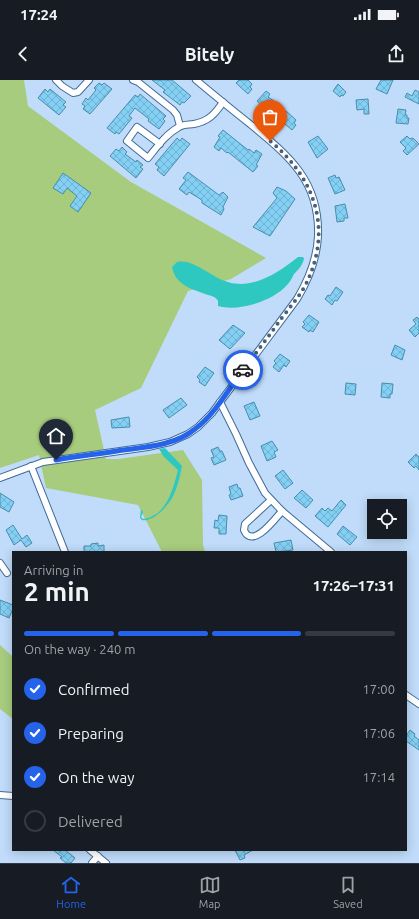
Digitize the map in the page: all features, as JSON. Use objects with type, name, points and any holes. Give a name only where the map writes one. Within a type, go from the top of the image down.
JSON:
[{"type":"street","points":[[56,80],[73,93],[78,92],[86,81]]},
{"type":"street","points":[[133,80],[138,82],[172,110],[176,115],[180,126]]},
{"type":"street","points":[[0,478],[31,466],[56,460],[148,447],[170,442],[195,430],[212,413],[301,293],[317,252],[317,216],[307,182],[282,150],[196,80]]},
{"type":"street","points":[[160,144],[138,127],[127,141],[148,158],[160,144],[165,137],[180,126],[199,123],[209,119],[215,114],[223,102]]},
{"type":"street","points":[[220,402],[249,463],[270,500],[330,551]]},
{"type":"street","points":[[31,466],[65,551]]},
{"type":"street","points":[[270,500],[245,524],[244,530],[248,536],[258,536],[282,511]]},
{"type":"street","points":[[0,563],[7,572]]},
{"type":"street","points":[[407,695],[419,704]]},
{"type":"street","points":[[0,796],[12,796]]},
{"type":"street","points":[[91,851],[106,863]]},
{"type":"street","points":[[92,863],[98,856]]},
{"type":"shaded area","points":[[0,80],[24,80],[28,106],[131,182],[266,258],[231,279],[188,291],[141,388],[95,410],[106,459],[118,459],[183,450],[202,480],[203,545],[205,551],[161,551],[138,505],[46,488],[39,455],[0,468]]},
{"type":"shaded area","points":[[298,257],[303,257],[304,259],[302,264],[289,283],[281,291],[255,304],[236,308],[218,306],[218,301],[214,297],[184,285],[176,278],[172,267],[177,262],[188,263],[195,265],[225,281],[237,284],[247,284],[256,282],[274,274]]},
{"type":"shaded area","points":[[165,448],[182,466],[177,488],[172,498],[161,512],[151,519],[142,520],[140,518],[141,509],[143,512],[141,517],[143,519],[158,513],[168,500],[174,485],[178,470],[164,457],[159,449]]},
{"type":"shaded area","points":[[0,645],[12,656],[12,718],[0,709]]},
{"type":"building","points":[[152,80],[172,80],[191,96],[180,105],[163,92],[165,90]]},
{"type":"building","points":[[239,80],[248,80],[252,84],[250,87],[252,89],[248,94],[236,83]]},
{"type":"building","points":[[381,80],[393,80],[387,94],[376,89]]},
{"type":"building","points":[[99,83],[102,85],[104,83],[112,89],[90,114],[83,109],[85,106],[82,104],[86,98],[88,100],[96,90],[94,88]]},
{"type":"building","points":[[338,84],[346,92],[340,97],[333,91]]},
{"type":"building","points":[[45,89],[48,92],[50,89],[66,102],[63,105],[66,107],[59,115],[38,98]]},
{"type":"building","points":[[415,90],[419,92],[419,104],[405,97],[407,93],[412,96]]},
{"type":"building","points":[[266,91],[270,94],[268,97],[274,101],[271,104],[274,106],[270,112],[257,101]]},
{"type":"building","points":[[140,94],[166,116],[163,119],[165,121],[159,129],[148,121],[149,119],[135,108],[129,116],[132,118],[119,134],[116,132],[115,134],[107,128],[135,95],[138,97]]},
{"type":"building","points":[[368,99],[369,114],[364,114],[364,109],[357,110],[356,100]]},
{"type":"building","points":[[398,109],[406,110],[405,115],[409,118],[408,124],[396,123]]},
{"type":"building","points":[[286,111],[296,120],[294,123],[296,125],[292,130],[279,119]]},
{"type":"building","points":[[223,130],[248,150],[249,149],[254,153],[256,150],[262,154],[256,165],[258,166],[253,172],[228,152],[227,153],[221,148],[219,151],[214,147],[220,137],[218,136]]},
{"type":"building","points":[[318,136],[328,149],[317,158],[308,142]]},
{"type":"building","points":[[407,136],[410,139],[414,139],[419,144],[407,155],[403,151],[406,148],[400,142]]},
{"type":"building","points":[[177,138],[180,141],[182,138],[190,144],[164,176],[157,170],[159,167],[155,164]]},
{"type":"building","points":[[122,147],[127,152],[125,154],[143,165],[140,167],[143,169],[136,178],[110,156],[116,149],[119,151]]},
{"type":"building","points":[[188,172],[219,195],[223,192],[228,197],[221,215],[202,203],[202,200],[189,192],[187,195],[179,189],[186,180],[183,178]]},
{"type":"building","points":[[63,173],[91,193],[78,212],[70,206],[77,196],[67,188],[63,194],[53,188]]},
{"type":"building","points":[[335,175],[336,178],[339,177],[345,190],[335,194],[328,178]]},
{"type":"building","points":[[277,187],[286,191],[295,199],[270,236],[253,227],[277,198],[273,193]]},
{"type":"building","points":[[345,204],[348,218],[344,218],[344,221],[337,222],[335,206]]},
{"type":"building","points":[[336,287],[343,292],[337,301],[335,300],[332,305],[325,299],[328,295],[330,296]]},
{"type":"building","points":[[309,315],[319,322],[313,332],[310,330],[309,332],[302,327],[305,324],[303,322]]},
{"type":"building","points":[[417,317],[419,319],[419,333],[415,337],[409,330],[416,324],[413,320]]},
{"type":"building","points":[[233,325],[245,333],[230,349],[219,340]]},
{"type":"building","points":[[395,345],[405,350],[402,360],[391,355]]},
{"type":"building","points":[[280,354],[290,361],[286,367],[284,365],[279,372],[273,367],[276,363],[274,361]]},
{"type":"building","points":[[205,367],[214,373],[205,386],[199,382],[200,380],[197,377]]},
{"type":"building","points":[[346,383],[356,384],[355,395],[345,394]]},
{"type":"building","points":[[382,383],[393,384],[390,398],[381,397]]},
{"type":"building","points":[[181,398],[187,405],[169,418],[163,410]]},
{"type":"building","points":[[254,402],[260,416],[250,420],[244,406]]},
{"type":"building","points":[[129,417],[130,427],[112,428],[111,420]]},
{"type":"building","points":[[272,441],[278,450],[274,452],[276,457],[267,461],[261,446]]},
{"type":"building","points":[[218,447],[220,451],[222,451],[226,460],[214,465],[211,458],[214,457],[211,450]]},
{"type":"building","points":[[416,454],[419,457],[419,470],[416,466],[414,468],[408,462]]},
{"type":"building","points":[[283,470],[293,483],[285,489],[275,476]]},
{"type":"building","points":[[237,484],[243,496],[231,500],[229,495],[231,494],[229,487]]},
{"type":"building","points":[[302,490],[313,500],[306,508],[294,498]]},
{"type":"building","points":[[0,493],[14,502],[9,512],[0,507]]},
{"type":"building","points":[[341,500],[346,505],[328,527],[315,516],[322,508],[325,511],[328,508],[332,511]]},
{"type":"building","points":[[219,515],[227,516],[226,534],[219,534],[219,528],[214,528],[215,520],[218,521]]},
{"type":"building","points":[[13,525],[22,539],[27,535],[32,543],[26,547],[21,540],[14,545],[6,530]]},
{"type":"building","points":[[343,526],[357,537],[350,545],[337,534]]},
{"type":"building","points":[[291,540],[293,550],[276,551],[274,543]]},
{"type":"building","points":[[98,543],[98,546],[104,545],[104,551],[84,551],[84,546],[91,546],[91,544]]},
{"type":"building","points":[[0,600],[12,605],[12,611],[9,618],[0,614]]},
{"type":"building","points":[[410,730],[415,734],[414,736],[419,740],[419,750],[407,742],[407,734]]},
{"type":"building","points":[[54,851],[66,851],[75,858],[71,863],[66,863],[60,858],[62,857]]},
{"type":"building","points":[[236,851],[251,851],[244,855],[245,858],[240,860]]},
{"type":"way so far","points":[[243,370],[301,293],[310,275],[317,252],[317,216],[309,188],[304,177],[289,158],[282,150],[270,141]]},
{"type":"route","points":[[56,460],[148,447],[170,442],[184,436],[195,430],[212,413],[243,370]]}]
